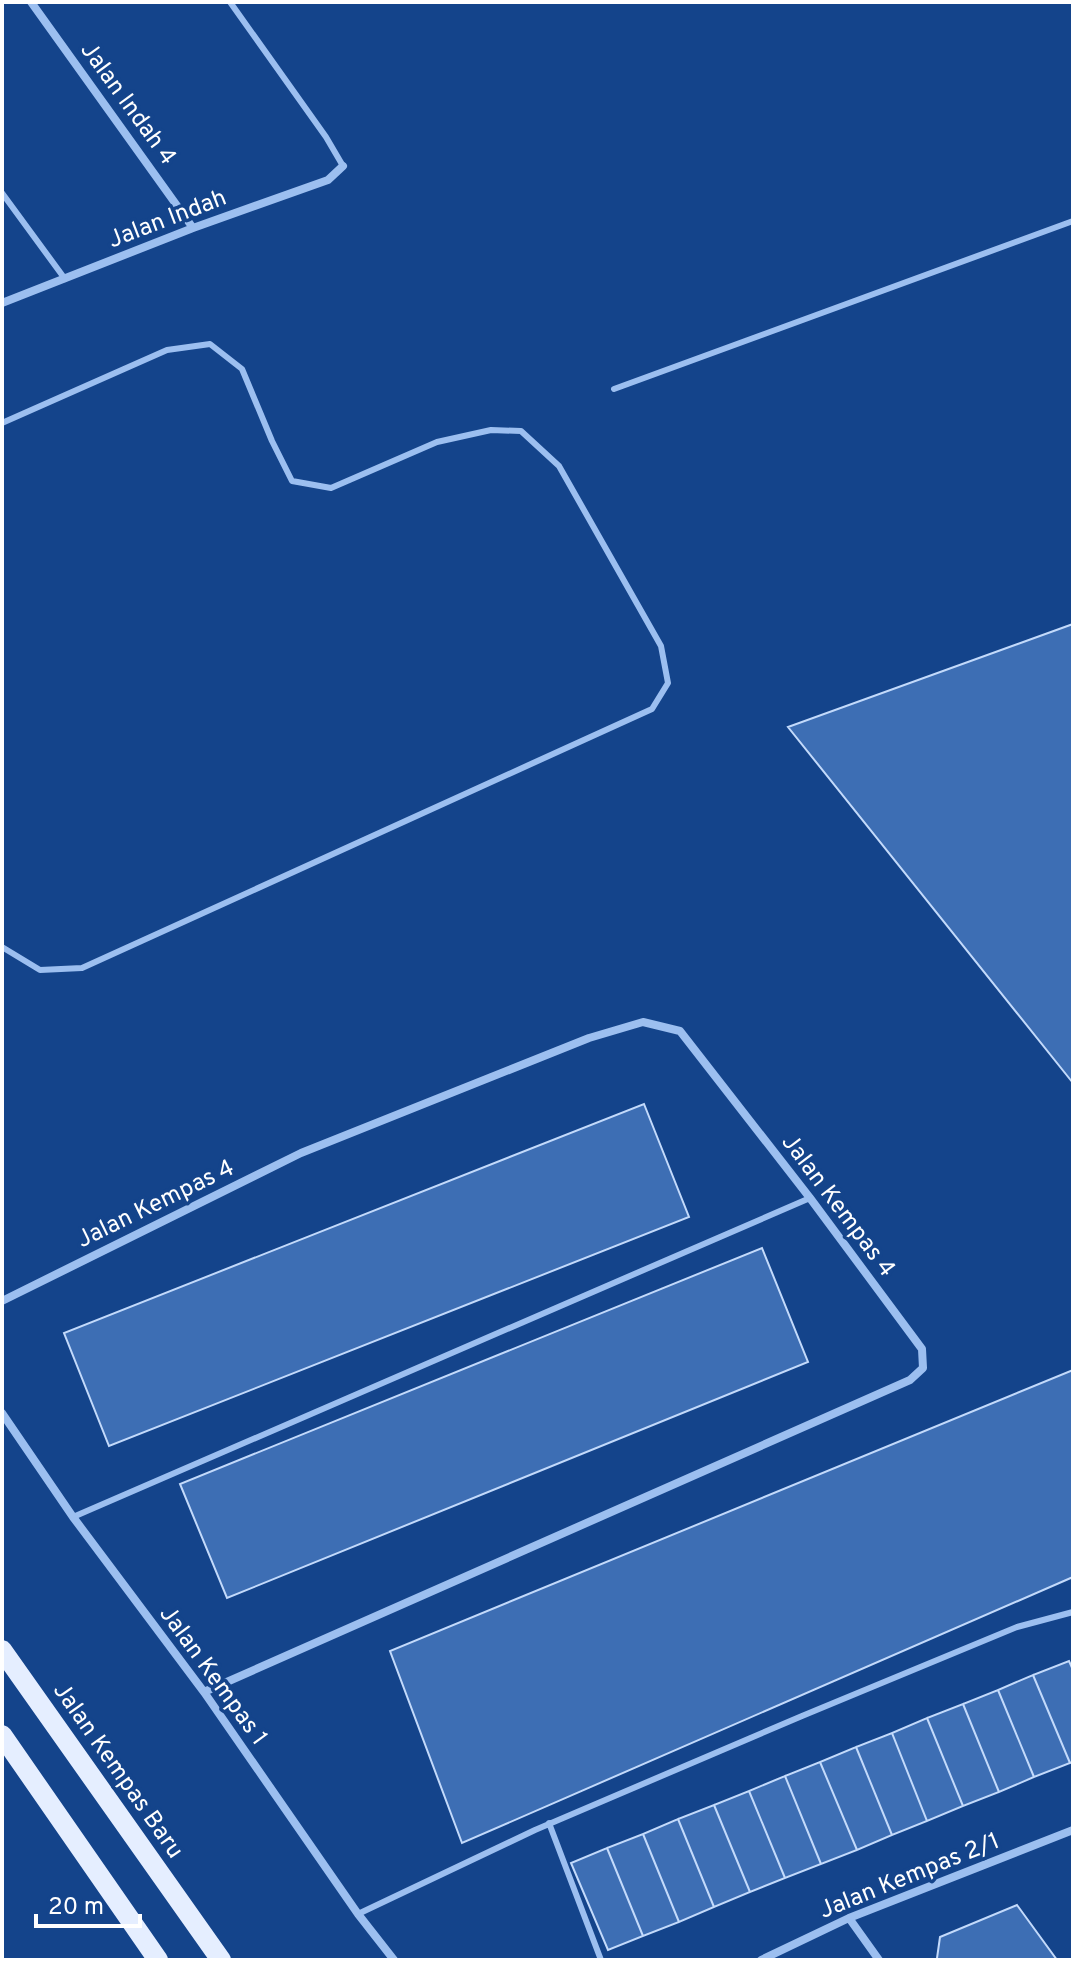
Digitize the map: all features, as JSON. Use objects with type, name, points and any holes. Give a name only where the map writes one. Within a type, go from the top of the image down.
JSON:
[{"type":"main road","name":"Jalan Kempas Baru","points":[[2,1650],[221,1960]]},
{"type":"main road","points":[[2,1735],[158,1960]]},
{"type":"street","name":"Jalan Indah 4","points":[[31,2],[193,228]]},
{"type":"street","name":"Jalan Indah","points":[[2,303],[193,228],[328,180],[343,166]]},
{"type":"street","name":"Jalan Kempas 4","points":[[2,1301],[301,1153],[589,1038],[643,1022],[680,1031],[922,1349],[923,1368],[910,1380],[204,1692]]},
{"type":"street","name":"Jalan Kempas 1","points":[[2,1413],[73,1517],[204,1692],[358,1914],[394,1960]]},
{"type":"street","name":"Jalan Kempas 2/1","points":[[761,1960],[849,1918],[1073,1830]]},
{"type":"street","points":[[849,1918],[879,1960]]},
{"type":"lane","points":[[230,2],[326,137],[343,166]]},
{"type":"lane","points":[[2,193],[65,279]]},
{"type":"lane","points":[[614,389],[1073,221]]},
{"type":"lane","points":[[2,423],[167,350],[210,344],[242,369],[292,481],[331,488],[437,442],[491,430],[521,431],[559,466],[661,646],[668,683],[652,709],[82,968],[40,970],[2,947]]},
{"type":"lane","points":[[73,1517],[810,1198]]},
{"type":"lane","points":[[358,1914],[549,1823],[1017,1627],[1073,1612]]},
{"type":"lane","points":[[549,1823],[601,1960]]},
{"type":"building","points":[[1073,624],[1073,1083],[788,727]]},
{"type":"building","points":[[644,1104],[689,1217],[109,1446],[64,1333]]},
{"type":"building","points":[[762,1248],[808,1362],[227,1598],[180,1484]]},
{"type":"building","points":[[1073,1370],[1073,1577],[462,1843],[390,1651]]},
{"type":"building","points":[[1069,1661],[1073,1670],[1073,1762],[1070,1763],[1033,1675]]},
{"type":"building","points":[[1033,1675],[1070,1763],[1034,1777],[998,1690]]},
{"type":"building","points":[[998,1690],[1034,1777],[999,1792],[963,1704]]},
{"type":"building","points":[[963,1704],[999,1792],[963,1806],[927,1718]]},
{"type":"building","points":[[927,1718],[963,1806],[927,1821],[892,1733]]},
{"type":"building","points":[[892,1733],[927,1821],[892,1835],[856,1747]]},
{"type":"building","points":[[856,1747],[892,1835],[857,1850],[820,1762]]},
{"type":"building","points":[[820,1762],[857,1850],[821,1864],[785,1776]]},
{"type":"building","points":[[785,1776],[821,1864],[785,1878],[749,1791]]},
{"type":"building","points":[[749,1791],[785,1878],[750,1892],[714,1805]]},
{"type":"building","points":[[714,1805],[750,1892],[714,1907],[678,1819]]},
{"type":"building","points":[[678,1819],[714,1907],[679,1922],[643,1834]]},
{"type":"building","points":[[643,1834],[679,1922],[643,1936],[607,1848]]},
{"type":"building","points":[[607,1848],[643,1936],[608,1950],[571,1863]]},
{"type":"building","points":[[1017,1905],[1057,1960],[938,1960],[940,1937]]}]
